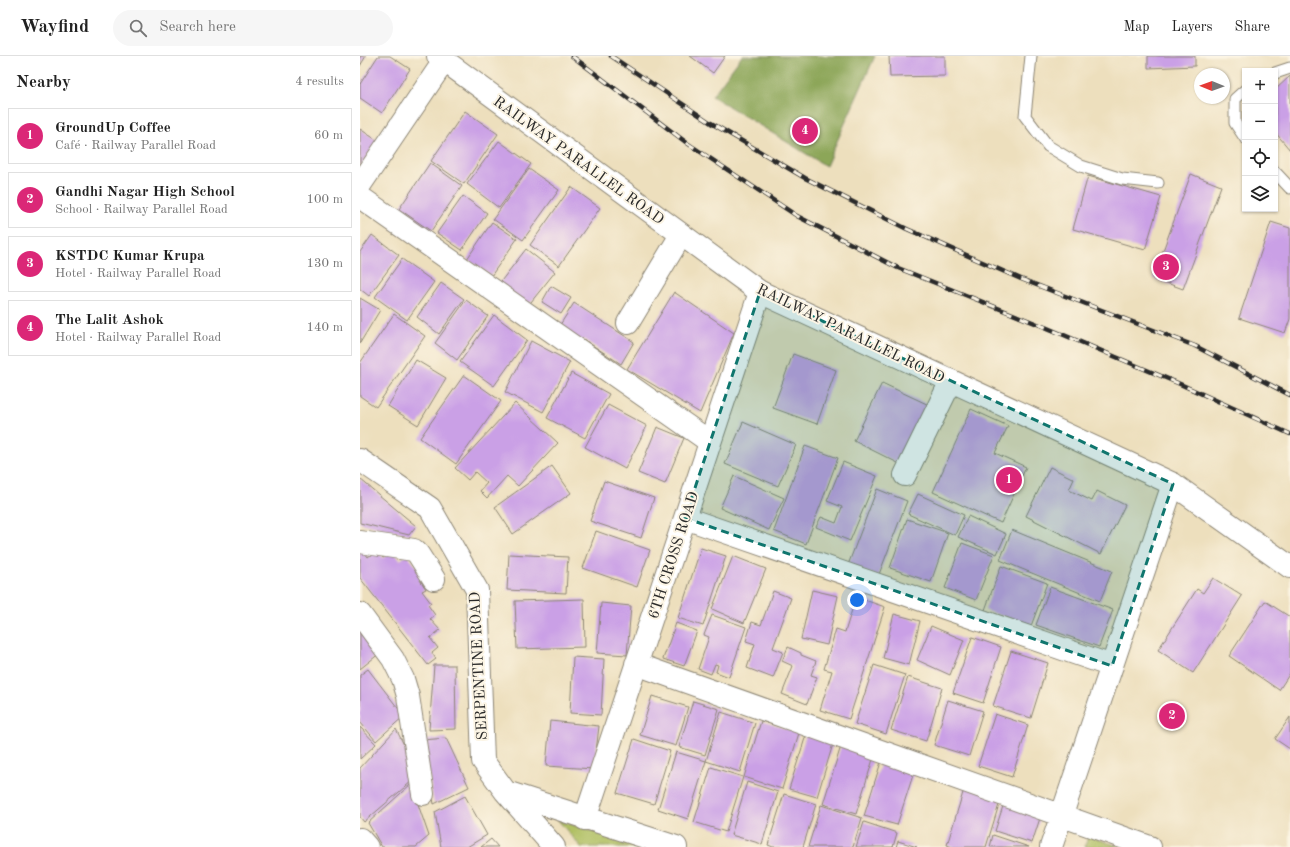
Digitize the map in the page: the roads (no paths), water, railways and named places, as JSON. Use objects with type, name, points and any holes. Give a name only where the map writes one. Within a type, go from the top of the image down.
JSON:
[{"type":"street","points":[[360,185],[441,58]]},
{"type":"street","name":"RAILWAY PARALLEL ROAD","points":[[441,58],[760,292],[1173,484],[1290,567]]},
{"type":"street","points":[[360,197],[710,442]]},
{"type":"street","points":[[628,323],[681,234]]},
{"type":"street","name":"6TH CROSS ROAD","points":[[585,818],[760,292]]},
{"type":"street","points":[[905,475],[951,381]]},
{"type":"street","name":"SERPENTINE ROAD","points":[[360,460],[430,508],[477,590],[483,761],[505,791],[554,847]]},
{"type":"street","points":[[1051,847],[1173,484]]},
{"type":"street","points":[[685,518],[1112,666]]},
{"type":"street","points":[[360,542],[414,550],[434,579]]},
{"type":"street","points":[[360,614],[393,659],[403,680],[408,696],[423,794]]},
{"type":"street","points":[[636,664],[1150,847]]},
{"type":"street","points":[[505,791],[676,847]]},
{"type":"street","points":[[360,839],[367,847]]},
{"type":"lane","points":[[1031,56],[1025,116],[1048,146],[1081,166],[1122,179],[1158,183]]},
{"type":"lane","points":[[1278,72],[1290,68]]},
{"type":"lane","points":[[1242,93],[1235,99],[1235,123],[1242,134]]},
{"type":"lane","points":[[1278,175],[1290,188]]},
{"type":"railway","points":[[572,56],[687,143],[797,216],[898,268],[1045,327],[1180,384],[1290,434]]},
{"type":"railway","points":[[611,56],[711,123],[805,178],[907,229],[1021,279],[1195,346],[1290,395]]},
{"type":"place","name":"The Lalit Ashok","points":[[805,131]]},
{"type":"place","name":"KSTDC Kumar Krupa","points":[[1166,267]]},
{"type":"place","name":"GroundUp Coffee","points":[[1009,480]]},
{"type":"place","name":"Gandhi Nagar High School","points":[[1172,716]]}]
